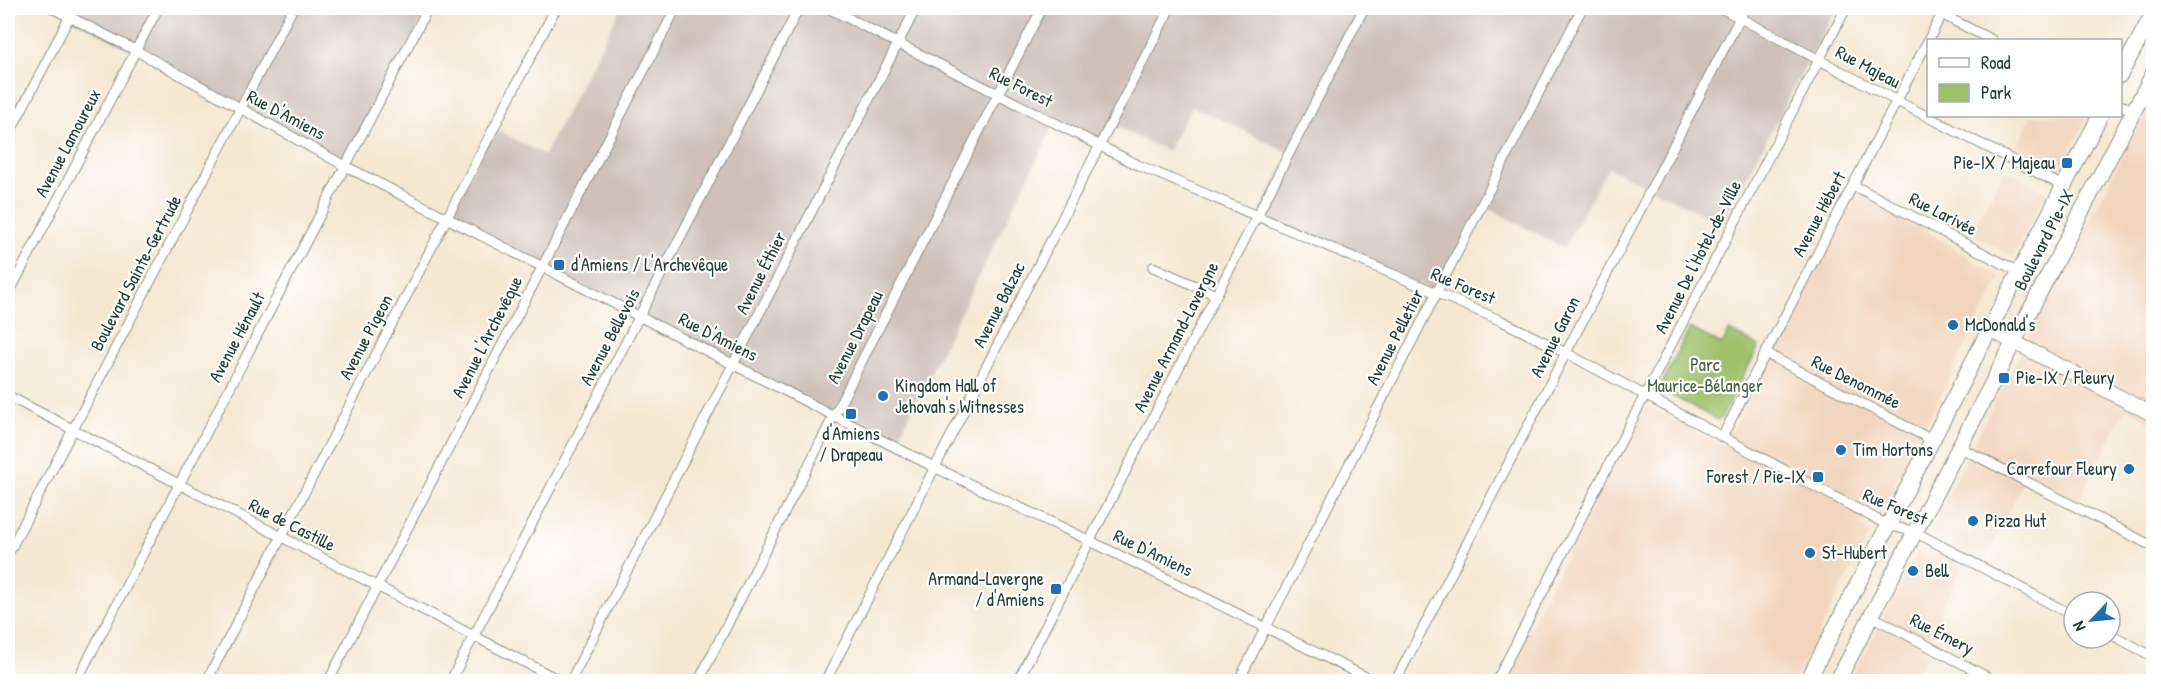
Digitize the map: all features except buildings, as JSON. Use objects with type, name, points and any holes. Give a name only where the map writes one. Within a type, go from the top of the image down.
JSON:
[{"type":"main road","points":[[2122,73],[2154,12]]},
{"type":"main road","name":"Boulevard Pie-IX","points":[[1837,681],[2013,343],[2127,108],[2154,72]]},
{"type":"main road","name":"Boulevard Pie-IX","points":[[1807,681],[2099,117]]},
{"type":"street","name":"Rue D'Amiens","points":[[52,8],[72,12],[240,110],[345,166],[934,467],[1089,540],[1376,681]]},
{"type":"street","name":"Avenue Lamoureux","points":[[8,295],[158,8]]},
{"type":"street","name":"Boulevard Sainte-Gertrude","points":[[8,554],[293,8]]},
{"type":"street","name":"Avenue Hénault","points":[[76,681],[428,8]]},
{"type":"street","name":"Avenue Pigeon","points":[[206,681],[556,8]]},
{"type":"street","name":"Avenue L'Archevêque","points":[[328,681],[676,8]]},
{"type":"street","name":"Avenue Bellevois","points":[[450,681],[799,8]]},
{"type":"street","name":"Rue Forest","points":[[828,8],[1158,174],[1485,313],[1566,353],[1888,525],[1915,532],[2062,610]]},
{"type":"street","name":"Avenue Éthier","points":[[570,681],[916,8]]},
{"type":"street","name":"Avenue Drapeau","points":[[698,681],[1042,8]]},
{"type":"street","name":"Avenue Balzac","points":[[825,681],[1170,8]]},
{"type":"street","name":"Avenue Armand-Lavergne","points":[[1017,681],[1364,8]]},
{"type":"street","name":"Avenue Pelletier","points":[[1238,681],[1582,8]]},
{"type":"street","name":"Rue Majeau","points":[[1721,8],[1927,116]]},
{"type":"street","name":"Avenue Garon","points":[[1395,681],[1745,8]]},
{"type":"street","name":"Avenue De l'Hotel-de-Ville","points":[[1496,681],[1846,8]]},
{"type":"street","points":[[1943,11],[1990,39]]},
{"type":"street","name":"Avenue Hébert","points":[[1929,39],[1943,11]]},
{"type":"street","points":[[8,136],[72,12]]},
{"type":"street","name":"Avenue Hébert","points":[[1722,437],[1927,42]]},
{"type":"street","name":"Rue Majeau","points":[[1928,117],[2063,186]]},
{"type":"street","name":"Rue Larivée","points":[[1853,185],[2019,272]]},
{"type":"street","points":[[1153,267],[1216,295]]},
{"type":"street","points":[[1989,329],[2154,415]]},
{"type":"street","name":"Rue Denommée","points":[[1765,353],[1932,440]]},
{"type":"street","name":"Rue de Castille","points":[[8,396],[376,587],[563,681]]},
{"type":"street","points":[[1959,447],[2154,547]]},
{"type":"street","name":"Rue Émery","points":[[1871,616],[1997,681]]},
{"type":"street","points":[[2122,640],[2154,657]]},
{"type":"shaded area","points":[[52,8],[428,8],[345,166]]},
{"type":"shaded area","points":[[621,8],[1836,8],[1722,224],[1608,167],[1564,248],[1490,209],[1436,293],[1258,215],[1290,153],[1192,106],[1167,151],[1111,124],[1100,145],[1055,123],[894,446],[447,218],[491,135],[501,132],[544,155]]},
{"type":"shaded area","points":[[2153,98],[2153,423],[2126,408],[2078,502],[2025,478],[1980,572],[1963,564],[1922,650],[1928,653],[1913,681],[1850,682]]},
{"type":"shaded area","points":[[2031,117],[2088,117],[2060,169],[2017,146]]},
{"type":"shaded area","points":[[2005,170],[2047,193],[2013,257],[1970,233]]},
{"type":"shaded area","points":[[1856,187],[2001,277],[1884,505],[1874,500],[1861,526],[1870,533],[1794,681],[1501,682],[1645,405],[1724,446]]},
{"type":"green space","name":"Parc Maurice-Bélanger","points":[[1690,328],[1722,345],[1729,331],[1759,346],[1721,419],[1718,420],[1659,389]]},
{"type":"place","name":"Pie-IX / Majeau","points":[[2067,163]]},
{"type":"place","name":"d'Amiens / L'Archevêque","points":[[559,265]]},
{"type":"place","name":"McDonald's","points":[[1953,325]]},
{"type":"place","name":"Pie-IX / Fleury","points":[[2004,378]]},
{"type":"place","name":"Kingdom Hall of Jehovah's Witnesses","points":[[883,396]]},
{"type":"place","name":"d'Amiens / Drapeau","points":[[851,414]]},
{"type":"place","name":"Tim Hortons","points":[[1841,450]]},
{"type":"place","name":"Carrefour Fleury","points":[[2129,469]]},
{"type":"place","name":"Forest / Pie-IX","points":[[1818,477]]},
{"type":"place","name":"Pizza Hut","points":[[1973,521]]},
{"type":"place","name":"St-Hubert","points":[[1810,553]]},
{"type":"place","name":"Bell","points":[[1913,571]]},
{"type":"place","name":"Armand-Lavergne / d'Amiens","points":[[1056,589]]}]
